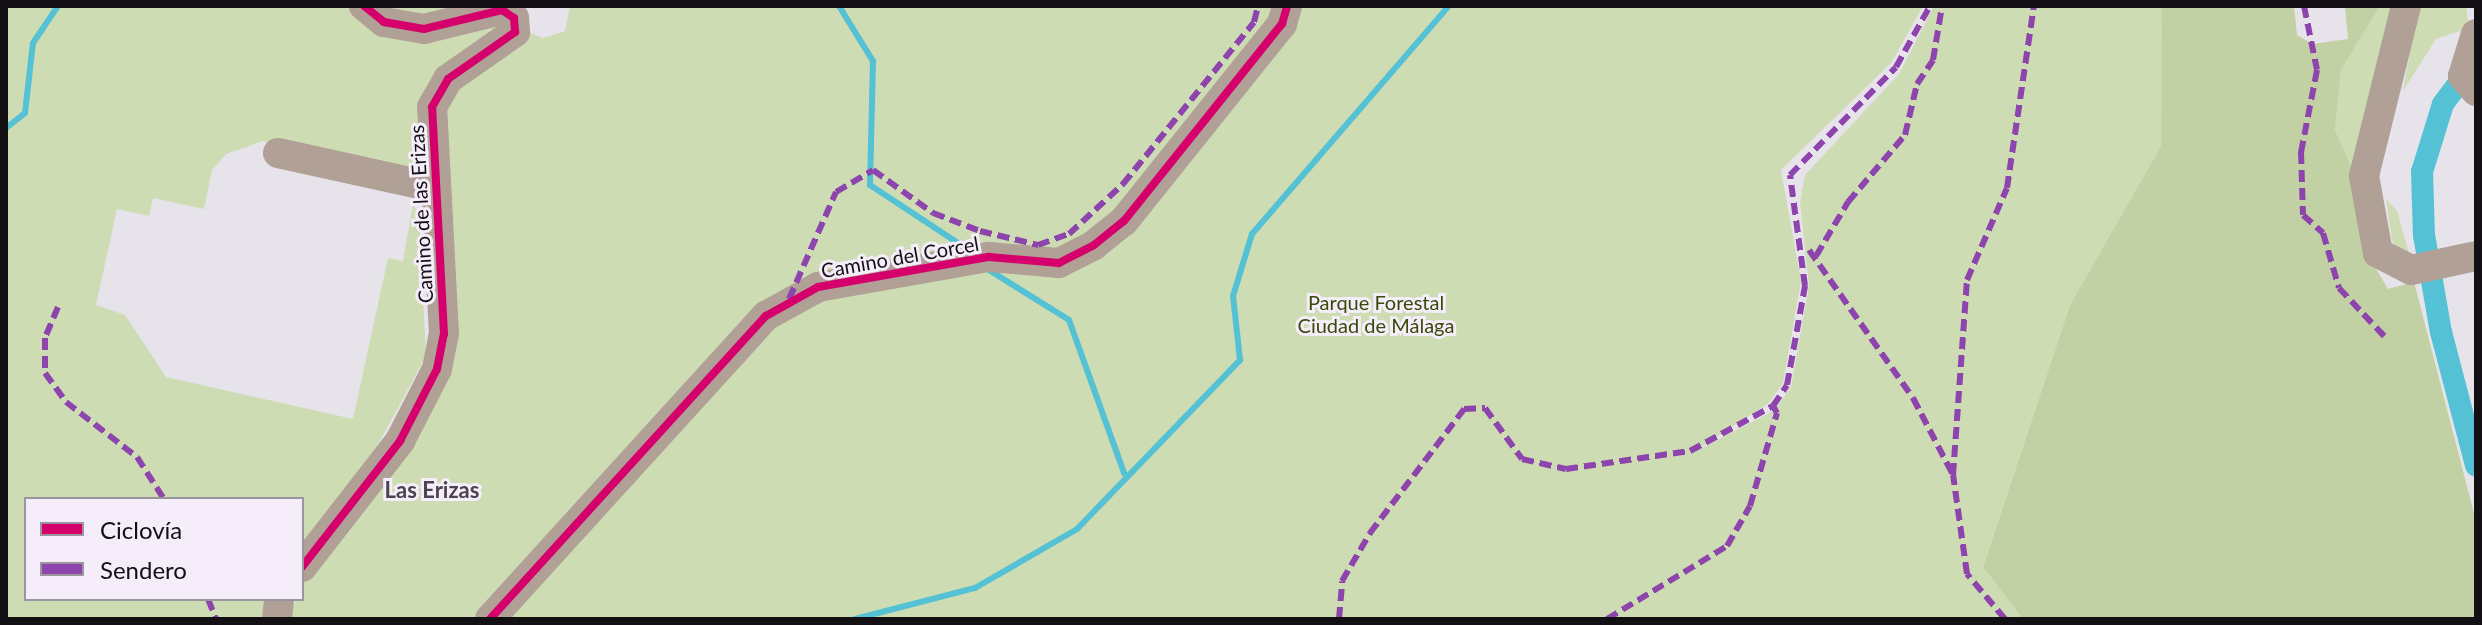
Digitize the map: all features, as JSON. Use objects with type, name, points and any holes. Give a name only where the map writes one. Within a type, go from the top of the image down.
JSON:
[{"type":"street","name":"Camino de las Erizas","points":[[304,564],[400,441],[437,369],[444,334],[433,187],[432,107],[440,88],[515,32],[514,18],[486,11],[444,26],[406,28],[364,6]]},
{"type":"street","name":"Camino del Corcel","points":[[490,619],[766,316],[818,287],[989,257],[1059,263],[1094,245],[1124,221],[1282,24],[1287,6]]},
{"type":"street","points":[[2406,6],[2364,176],[2378,253],[2411,270],[2462,258]]},
{"type":"street","points":[[2473,6],[2476,21]]},
{"type":"street","points":[[2476,34],[2463,76],[2476,91]]},
{"type":"street","points":[[278,153],[433,187]]},
{"type":"green space","points":[[6,6],[354,6],[502,23],[462,58],[422,163],[411,172],[263,141],[226,154],[212,170],[204,209],[153,198],[149,216],[117,209],[96,305],[125,315],[166,377],[353,419],[388,258],[403,261],[413,204],[419,215],[426,356],[368,463],[304,546],[304,497],[24,497],[24,601],[266,601],[261,619],[6,619]]},
{"type":"green space","points":[[375,6],[482,6],[417,21]]},
{"type":"green space","name":"Parque Forestal Ciudad de Málaga","points":[[570,6],[1923,6],[1892,62],[1781,170],[1801,281],[1783,383],[1769,403],[1690,454],[1775,410],[1791,387],[1809,286],[1800,202],[1805,175],[1899,74],[1934,6],[2162,6],[2161,146],[2070,305],[1983,567],[2023,619],[501,619],[809,283],[472,619],[287,619],[296,601],[304,601],[306,579],[426,417],[440,114],[450,91],[528,32],[543,38],[565,31]]},
{"type":"green space","points":[[2162,6],[2294,6],[2297,35],[2312,44],[2348,39],[2345,6],[2380,6],[2341,70],[2335,130],[2356,177],[2363,247],[2388,289],[2414,282],[2476,521],[2476,619],[2023,619],[1983,567],[2070,305],[2161,146]]},
{"type":"green space","points":[[2380,6],[2396,6],[2356,177],[2335,130],[2341,70]]},
{"type":"green space","points":[[2418,6],[2466,6],[2469,28],[2436,39],[2403,91]]},
{"type":"green space","points":[[2386,199],[2397,211],[2411,260],[2402,260],[2392,240]]},
{"type":"waterway","points":[[6,128],[25,113],[33,43],[58,6]]},
{"type":"waterway","points":[[839,6],[873,61],[870,185],[961,245]]},
{"type":"waterway","points":[[855,619],[975,588],[1077,529],[1240,360],[1233,296],[1252,234],[1449,6]]},
{"type":"waterway","points":[[2473,64],[2443,104],[2422,172],[2424,235],[2441,332],[2476,465]]},
{"type":"waterway","points":[[989,270],[1069,320],[1124,473]]},
{"type":"marked path","points":[[789,299],[836,192],[873,170],[933,213],[980,231],[1038,245],[1069,234],[1123,184],[1254,22],[1258,6]]},
{"type":"marked path","points":[[1339,619],[1342,581],[1370,533],[1464,409],[1485,408],[1522,459],[1566,469],[1690,451],[1773,406],[1787,385],[1805,286],[1790,175],[1896,67],[1930,6]]},
{"type":"marked path","points":[[1816,256],[1848,202],[1905,135],[1917,84],[1933,60],[1942,6]]},
{"type":"marked path","points":[[2005,619],[1967,574],[1953,475],[1967,280],[2007,188],[2034,6]]},
{"type":"marked path","points":[[2304,6],[2317,70],[2301,152],[2303,215],[2323,233],[2339,288],[2384,336]]},
{"type":"marked path","points":[[1809,250],[1913,398],[1953,475]]},
{"type":"marked path","points":[[58,307],[45,338],[45,373],[66,402],[137,457],[163,497]]},
{"type":"marked path","points":[[1607,619],[1727,546],[1750,506],[1777,413],[1773,406]]},
{"type":"marked path","points":[[209,601],[216,619]]},
{"type":"cycle path","points":[[304,564],[400,441],[437,369],[444,334],[432,107],[448,79],[515,32],[514,18],[502,10],[424,29],[384,22],[364,6]]},
{"type":"cycle path","points":[[490,619],[766,316],[818,287],[989,257],[1059,263],[1094,245],[1124,221],[1282,24],[1287,6]]},
{"type":"district","name":"Las Erizas","points":[[432,490]]}]
